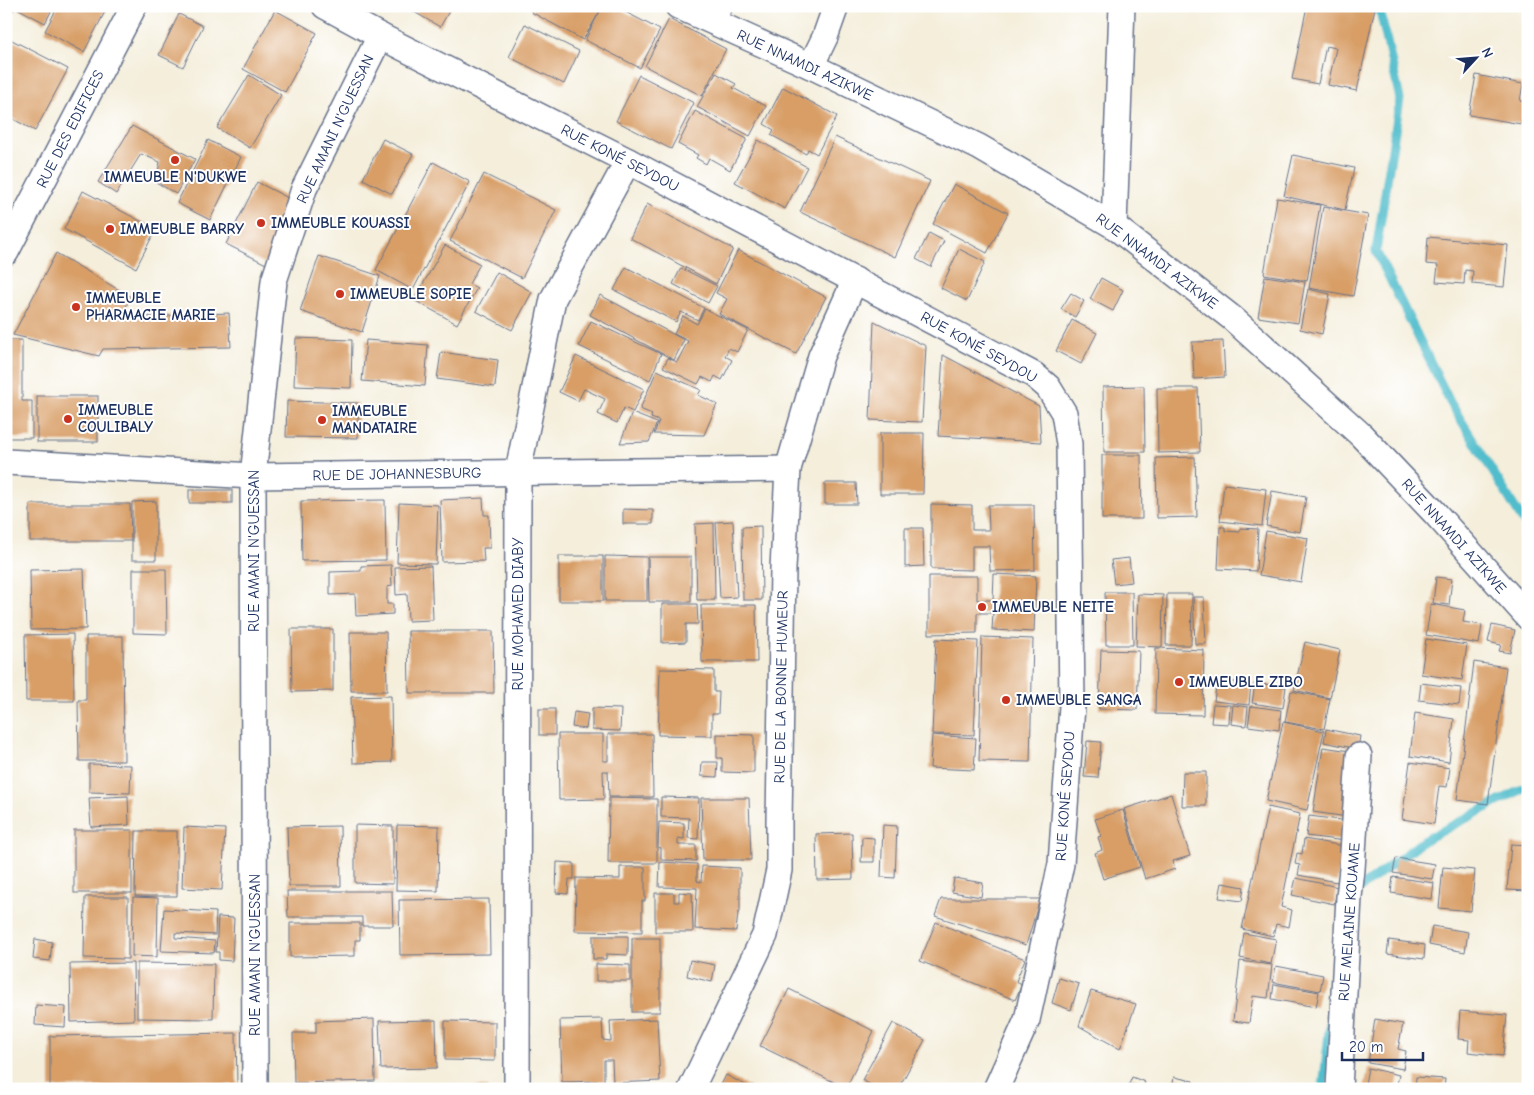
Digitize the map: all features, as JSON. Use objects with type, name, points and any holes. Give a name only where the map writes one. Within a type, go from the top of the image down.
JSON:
[{"type":"street","name":"RUE DES EDIFICES","points":[[6,252],[134,6]]},
{"type":"street","name":"RUE KONÉ SEYDOU","points":[[325,6],[855,280],[1034,375],[1048,387],[1064,413],[1069,444],[1072,706],[1061,864],[1027,1020],[996,1089]]},
{"type":"street","name":"RUE NNAMDI AZIKWE","points":[[678,6],[722,15],[811,66],[979,147],[1114,226],[1232,318],[1361,435],[1528,616]]},
{"type":"street","points":[[811,66],[825,37],[836,6]]},
{"type":"street","points":[[1114,226],[1122,6]]},
{"type":"street","name":"RUE AMANI N'GUESSAN","points":[[255,1089],[253,476],[274,281],[304,190],[380,36]]},
{"type":"street","name":"RUE MOHAMED DIABY","points":[[517,1089],[518,472],[553,299],[628,161]]},
{"type":"street","name":"RUE DE LA BONNE HUMEUR","points":[[691,1089],[765,935],[779,870],[783,578],[788,469],[820,356],[855,280]]},
{"type":"street","name":"RUE DE JOHANNESBURG","points":[[6,462],[253,476],[788,469]]},
{"type":"street","name":"RUE MELAINE KOUAME","points":[[1339,1089],[1348,897],[1352,869],[1359,756]]},
{"type":"building","points":[[6,6],[54,6],[45,23],[15,7],[13,11],[6,8]]},
{"type":"building","points":[[58,6],[108,6],[84,52],[45,31]]},
{"type":"building","points":[[404,6],[452,6],[440,27]]},
{"type":"building","points":[[534,6],[614,6],[660,30],[640,68],[585,40],[600,11],[583,40],[531,12]]},
{"type":"building","points":[[1307,6],[1368,6],[1375,8],[1357,91],[1328,85],[1336,48],[1326,46],[1318,84],[1292,79]]},
{"type":"building","points":[[275,10],[317,33],[285,92],[243,69]]},
{"type":"building","points":[[179,14],[203,26],[183,67],[159,55]]},
{"type":"building","points":[[669,19],[726,49],[702,96],[645,66]]},
{"type":"building","points":[[525,24],[579,51],[564,84],[509,57]]},
{"type":"building","points":[[6,37],[68,69],[35,131],[6,115]]},
{"type":"building","points":[[716,73],[736,84],[733,88],[766,106],[750,136],[697,107]]},
{"type":"building","points":[[249,75],[281,95],[250,148],[217,128]]},
{"type":"building","points":[[639,75],[694,103],[671,149],[616,121]]},
{"type":"building","points":[[1476,75],[1523,84],[1520,101],[1525,102],[1521,124],[1469,115]]},
{"type":"building","points":[[783,87],[837,116],[817,154],[808,149],[806,154],[771,135],[774,130],[764,124]]},
{"type":"building","points":[[695,111],[747,139],[730,170],[709,158],[706,164],[696,158],[698,155],[678,144]]},
{"type":"building","name":"IMMEUBLE N'DUKWE","points":[[132,126],[195,159],[176,194],[156,182],[160,162],[141,154],[116,194],[98,182]]},
{"type":"building","points":[[835,137],[930,181],[895,257],[800,212]]},
{"type":"building","points":[[383,139],[413,154],[392,194],[363,179]]},
{"type":"building","points":[[208,140],[241,157],[210,220],[177,203]]},
{"type":"building","points":[[758,140],[807,167],[785,209],[735,182]]},
{"type":"building","points":[[1293,155],[1354,168],[1345,210],[1284,196]]},
{"type":"building","points":[[433,162],[470,182],[413,290],[376,270]]},
{"type":"building","points":[[484,174],[556,210],[522,278],[450,241]]},
{"type":"building","name":"IMMEUBLE KOUASSI","points":[[257,182],[296,202],[266,264],[226,244]]},
{"type":"building","points":[[954,184],[1008,213],[987,253],[933,224]]},
{"type":"building","name":"IMMEUBLE BARRY","points":[[83,191],[156,229],[136,268],[64,229]]},
{"type":"building","points":[[1277,198],[1320,205],[1307,281],[1264,274]]},
{"type":"building","points":[[647,204],[733,249],[716,284],[630,238]]},
{"type":"building","points":[[1323,207],[1368,215],[1353,296],[1309,288]]},
{"type":"building","points":[[929,233],[944,241],[931,267],[916,259]]},
{"type":"building","points":[[1428,237],[1508,245],[1504,287],[1472,284],[1473,271],[1465,270],[1464,284],[1436,282],[1438,265],[1426,264]]},
{"type":"building","points":[[445,245],[480,264],[469,284],[477,288],[457,324],[414,300]]},
{"type":"building","points":[[959,249],[985,262],[967,301],[941,288]]},
{"type":"building","points":[[738,250],[826,297],[796,354],[719,314],[727,299],[716,293]]},
{"type":"building","name":"IMMEUBLE PHARMACIE MARIE","points":[[56,253],[131,297],[120,318],[229,313],[231,347],[103,349],[99,356],[13,335]]},
{"type":"building","name":"IMMEUBLE SOPIE","points":[[319,256],[380,276],[362,332],[300,311]]},
{"type":"building","points":[[626,267],[704,308],[698,320],[681,312],[676,322],[614,290]]},
{"type":"building","points":[[681,268],[717,286],[708,303],[673,284]]},
{"type":"building","points":[[497,272],[532,292],[512,330],[476,311]]},
{"type":"building","points":[[1265,276],[1305,282],[1298,323],[1258,317]]},
{"type":"building","points":[[1101,278],[1123,290],[1113,311],[1090,299]]},
{"type":"building","points":[[1308,289],[1330,294],[1322,334],[1300,329]]},
{"type":"building","points":[[1071,293],[1084,301],[1075,317],[1061,309]]},
{"type":"building","points":[[600,295],[684,340],[674,360],[590,315]]},
{"type":"building","points":[[705,309],[748,330],[737,352],[729,348],[725,356],[732,360],[722,380],[715,376],[712,382],[702,377],[698,384],[663,367],[668,358],[677,362],[688,341],[674,334],[683,316],[697,324]]},
{"type":"building","points":[[1072,320],[1097,333],[1081,364],[1056,351]]},
{"type":"building","points":[[591,321],[661,354],[650,380],[579,346]]},
{"type":"building","points":[[874,321],[926,346],[922,422],[870,420]]},
{"type":"building","points":[[296,338],[352,340],[351,388],[294,386]]},
{"type":"building","points":[[6,340],[22,340],[22,401],[32,401],[32,438],[6,438]]},
{"type":"building","points":[[366,340],[428,345],[425,386],[362,381]]},
{"type":"building","points":[[1223,341],[1225,377],[1194,379],[1192,342]]},
{"type":"building","points":[[441,352],[498,360],[495,387],[437,379]]},
{"type":"building","points":[[943,355],[1039,406],[1041,442],[938,436]]},
{"type":"building","points":[[576,356],[644,389],[633,412],[624,408],[617,423],[598,414],[605,399],[584,389],[578,401],[559,392]]},
{"type":"building","points":[[657,370],[701,390],[698,395],[717,404],[704,435],[654,434],[659,421],[651,418],[652,414],[640,409]]},
{"type":"building","points":[[1144,386],[1145,452],[1104,452],[1103,387]]},
{"type":"building","points":[[1157,388],[1198,388],[1200,452],[1158,453]]},
{"type":"building","name":"IMMEUBLE COULIBALY","points":[[37,396],[98,396],[98,442],[37,442]]},
{"type":"building","name":"IMMEUBLE MANDATAIRE","points":[[287,401],[358,403],[358,438],[286,437]]},
{"type":"building","points":[[632,413],[657,423],[649,442],[620,443]]},
{"type":"building","points":[[880,433],[924,433],[923,494],[880,494]]},
{"type":"building","points":[[1102,455],[1141,455],[1142,519],[1102,519]]},
{"type":"building","points":[[1195,457],[1197,517],[1157,518],[1156,458]]},
{"type":"building","points":[[825,483],[856,483],[857,504],[825,504]]},
{"type":"building","points":[[1224,484],[1266,489],[1262,526],[1220,521]]},
{"type":"building","points":[[189,490],[232,490],[232,503],[189,503]]},
{"type":"building","points":[[1272,491],[1306,497],[1300,532],[1266,526]]},
{"type":"building","points":[[483,498],[484,515],[489,515],[490,548],[483,548],[484,561],[442,562],[440,500]]},
{"type":"building","points":[[385,500],[386,560],[302,561],[301,501]]},
{"type":"building","points":[[156,501],[156,560],[132,560],[132,502]]},
{"type":"building","points":[[399,503],[438,505],[436,564],[397,563]]},
{"type":"building","points":[[30,504],[130,504],[131,541],[30,541]]},
{"type":"building","points":[[931,504],[972,505],[972,530],[989,530],[988,505],[1034,505],[1035,570],[990,571],[989,546],[972,546],[972,570],[931,569]]},
{"type":"building","points":[[623,509],[653,510],[653,524],[623,524]]},
{"type":"building","points":[[733,521],[737,597],[720,598],[716,522]]},
{"type":"building","points":[[714,523],[715,600],[697,600],[695,524]]},
{"type":"building","points":[[761,526],[762,600],[743,600],[742,527]]},
{"type":"building","points":[[1220,527],[1225,527],[1225,531],[1240,532],[1240,528],[1258,529],[1256,571],[1218,569]]},
{"type":"building","points":[[905,528],[923,528],[924,566],[905,567]]},
{"type":"building","points":[[1266,531],[1308,538],[1301,582],[1259,575]]},
{"type":"building","points":[[559,556],[603,556],[603,601],[559,601]]},
{"type":"building","points":[[605,556],[647,557],[647,601],[605,601]]},
{"type":"building","points":[[648,557],[691,557],[691,602],[649,602]]},
{"type":"building","points":[[1129,558],[1132,582],[1114,584],[1111,560]]},
{"type":"building","points":[[391,565],[392,586],[387,587],[387,604],[393,604],[393,614],[356,616],[355,594],[330,595],[330,572],[361,571],[361,566]]},
{"type":"building","points":[[431,566],[433,620],[408,621],[407,594],[396,595],[395,567]]},
{"type":"building","points":[[84,569],[86,629],[31,630],[30,570]]},
{"type":"building","points":[[133,569],[166,569],[167,634],[133,633]]},
{"type":"building","name":"IMMEUBLE NEITE","points":[[994,574],[1036,576],[1034,632],[992,630],[993,613],[977,613],[977,633],[929,634],[929,576],[977,576],[977,600],[993,600]]},
{"type":"building","points":[[1436,577],[1452,579],[1449,605],[1433,603]]},
{"type":"building","points":[[1105,592],[1132,592],[1133,645],[1106,645]]},
{"type":"building","points":[[1138,594],[1163,595],[1162,647],[1136,646]]},
{"type":"building","points":[[1167,594],[1192,594],[1191,645],[1166,645]]},
{"type":"building","points":[[1193,597],[1204,597],[1206,644],[1195,644]]},
{"type":"building","points":[[662,604],[697,604],[698,624],[686,624],[686,642],[662,643]]},
{"type":"building","points":[[1431,604],[1465,610],[1463,622],[1482,625],[1479,644],[1426,635]]},
{"type":"building","points":[[701,605],[756,605],[757,662],[702,662]]},
{"type":"building","points":[[1492,625],[1515,630],[1510,653],[1499,651],[1501,645],[1488,642]]},
{"type":"building","points":[[291,629],[333,629],[333,691],[292,692]]},
{"type":"building","points":[[408,631],[493,631],[494,693],[409,693]]},
{"type":"building","points":[[350,632],[386,632],[387,691],[351,691]]},
{"type":"building","points":[[73,634],[74,701],[26,701],[25,635]]},
{"type":"building","points":[[86,636],[123,636],[124,761],[79,761],[78,700],[86,700]]},
{"type":"building","name":"IMMEUBLE SANGA","points":[[982,637],[1033,639],[1030,762],[979,761]]},
{"type":"building","points":[[936,639],[978,641],[974,735],[932,734]]},
{"type":"building","points":[[1426,639],[1467,645],[1462,680],[1421,674]]},
{"type":"building","points":[[1305,642],[1340,650],[1330,698],[1294,690]]},
{"type":"building","name":"IMMEUBLE ZIBO","points":[[1156,648],[1204,650],[1203,715],[1155,714]]},
{"type":"building","points":[[1101,650],[1139,651],[1137,710],[1099,709]]},
{"type":"building","points":[[1474,662],[1506,667],[1488,804],[1457,800]]},
{"type":"building","points":[[660,669],[714,670],[714,692],[719,692],[718,714],[712,714],[712,736],[658,735]]},
{"type":"building","points":[[1217,680],[1251,684],[1249,705],[1214,701]]},
{"type":"building","points":[[1255,683],[1286,687],[1283,708],[1252,703]]},
{"type":"building","points":[[1421,683],[1461,688],[1459,705],[1419,700]]},
{"type":"building","points":[[1291,691],[1330,699],[1324,729],[1285,722]]},
{"type":"building","points":[[391,696],[392,762],[353,763],[351,697]]},
{"type":"building","points":[[1213,704],[1230,705],[1229,724],[1211,723]]},
{"type":"building","points":[[1233,705],[1248,707],[1246,726],[1231,724]]},
{"type":"building","points":[[1251,706],[1281,710],[1279,730],[1248,726]]},
{"type":"building","points":[[592,708],[621,709],[620,731],[592,730]]},
{"type":"building","points":[[539,709],[555,709],[555,735],[539,735]]},
{"type":"building","points":[[574,712],[588,714],[586,729],[572,727]]},
{"type":"building","points":[[1415,713],[1454,719],[1449,762],[1410,756]]},
{"type":"building","points":[[1283,722],[1324,731],[1307,810],[1266,801]]},
{"type":"building","points":[[1326,729],[1360,736],[1358,749],[1324,742]]},
{"type":"building","points":[[558,734],[603,734],[603,761],[608,761],[608,734],[652,734],[653,797],[609,797],[608,771],[603,771],[604,799],[559,800]]},
{"type":"building","points":[[717,734],[754,735],[754,773],[722,772],[722,758],[717,758]]},
{"type":"building","points":[[932,735],[976,738],[974,770],[930,768]]},
{"type":"building","points":[[1087,741],[1101,742],[1098,778],[1084,777]]},
{"type":"building","points":[[1323,747],[1357,752],[1348,817],[1313,812]]},
{"type":"building","points":[[702,762],[718,762],[717,777],[701,776]]},
{"type":"building","points":[[1410,762],[1450,768],[1447,787],[1439,786],[1434,824],[1402,819]]},
{"type":"building","points":[[89,764],[131,765],[130,793],[89,792]]},
{"type":"building","points":[[1183,772],[1206,772],[1206,806],[1182,806]]},
{"type":"building","points":[[1171,794],[1190,856],[1173,861],[1175,869],[1145,879],[1124,809]]},
{"type":"building","points":[[128,796],[129,825],[91,827],[89,798]]},
{"type":"building","points":[[661,797],[699,798],[698,839],[688,838],[689,818],[661,817]]},
{"type":"building","points":[[609,798],[657,799],[657,863],[608,863]]},
{"type":"building","points":[[701,798],[749,798],[751,860],[703,860]]},
{"type":"building","points":[[1268,807],[1300,814],[1281,907],[1292,910],[1289,927],[1276,924],[1273,936],[1242,929]]},
{"type":"building","points":[[1123,810],[1140,867],[1103,879],[1095,853],[1102,850],[1098,837],[1101,836],[1095,819]]},
{"type":"building","points":[[1309,816],[1348,821],[1345,841],[1306,836]]},
{"type":"building","points":[[659,822],[684,823],[684,839],[678,838],[678,845],[696,845],[696,861],[661,860],[661,848],[658,847]]},
{"type":"building","points":[[355,825],[393,826],[393,884],[355,883]]},
{"type":"building","points":[[397,825],[439,826],[438,891],[396,890]]},
{"type":"building","points":[[883,825],[897,826],[895,878],[881,877]]},
{"type":"building","points":[[340,826],[341,886],[289,886],[287,827]]},
{"type":"building","points":[[184,827],[225,829],[222,890],[182,888]]},
{"type":"building","points":[[74,830],[132,830],[132,893],[74,893]]},
{"type":"building","points":[[136,831],[177,831],[177,896],[135,896]]},
{"type":"building","points":[[852,833],[853,879],[817,880],[816,834]]},
{"type":"building","points":[[862,837],[874,838],[874,862],[861,862]]},
{"type":"building","points":[[1304,839],[1344,846],[1337,882],[1298,875],[1300,865],[1295,864],[1297,853],[1302,854]]},
{"type":"building","points":[[1511,844],[1528,845],[1528,891],[1507,890]]},
{"type":"building","points":[[1396,858],[1435,864],[1432,879],[1393,873]]},
{"type":"building","points":[[557,862],[574,863],[574,879],[569,879],[568,894],[556,893]]},
{"type":"building","points":[[660,862],[697,864],[697,881],[701,882],[702,866],[740,868],[740,912],[738,913],[736,931],[695,929],[697,888],[659,887]]},
{"type":"building","points":[[620,867],[645,867],[645,901],[642,901],[642,932],[575,931],[576,878],[620,879]]},
{"type":"building","points":[[1443,867],[1475,870],[1471,911],[1439,908]]},
{"type":"building","points":[[1393,877],[1434,883],[1432,899],[1391,893]]},
{"type":"building","points":[[954,878],[983,883],[981,897],[952,892]]},
{"type":"building","points":[[1296,878],[1338,887],[1334,904],[1292,895]]},
{"type":"building","points":[[1222,883],[1244,887],[1242,901],[1219,898]]},
{"type":"building","points":[[287,891],[392,891],[393,926],[362,926],[362,917],[288,917]]},
{"type":"building","points":[[679,892],[692,893],[693,932],[655,932],[655,893],[674,893],[674,902],[679,902]]},
{"type":"building","points":[[85,897],[128,897],[128,959],[84,958]]},
{"type":"building","points":[[133,897],[158,898],[157,957],[132,956]]},
{"type":"building","points":[[489,899],[490,954],[400,955],[399,900]]},
{"type":"building","points":[[941,899],[1040,899],[1026,945],[935,916]]},
{"type":"building","points":[[164,909],[216,912],[215,935],[175,933],[175,938],[215,941],[214,953],[161,951]]},
{"type":"building","points":[[218,917],[234,918],[232,961],[219,960],[219,952],[216,952]]},
{"type":"building","points":[[936,922],[1025,959],[1016,981],[1022,984],[1015,1000],[920,961]]},
{"type":"building","points":[[290,923],[360,923],[360,940],[355,940],[355,956],[290,957]]},
{"type":"building","points":[[1432,926],[1468,932],[1465,952],[1429,945]]},
{"type":"building","points":[[1244,933],[1276,939],[1271,964],[1240,958]]},
{"type":"building","points":[[593,936],[628,936],[628,955],[606,954],[606,959],[593,959]]},
{"type":"building","points":[[632,938],[660,938],[660,1012],[632,1012]]},
{"type":"building","points":[[35,939],[52,942],[50,961],[33,959]]},
{"type":"building","points":[[1389,940],[1425,945],[1424,959],[1387,954]]},
{"type":"building","points":[[690,960],[715,965],[712,982],[687,976]]},
{"type":"building","points":[[1240,961],[1272,965],[1268,998],[1253,996],[1249,1023],[1233,1021]]},
{"type":"building","points":[[133,963],[134,1020],[71,1022],[70,964]]},
{"type":"building","points":[[137,963],[214,964],[213,1019],[137,1018]]},
{"type":"building","points":[[596,964],[630,965],[630,981],[596,981]]},
{"type":"building","points":[[1276,966],[1323,975],[1320,991],[1273,982]]},
{"type":"building","points":[[1059,978],[1079,984],[1071,1010],[1052,1003]]},
{"type":"building","points":[[1274,984],[1319,992],[1316,1007],[1272,999]]},
{"type":"building","points":[[789,989],[874,1031],[846,1088],[760,1046]]},
{"type":"building","points":[[1091,991],[1136,1004],[1120,1049],[1079,1026]]},
{"type":"building","points":[[36,1005],[66,1007],[65,1027],[35,1025]]},
{"type":"building","points":[[1460,1011],[1507,1015],[1503,1056],[1468,1052],[1469,1040],[1458,1039]]},
{"type":"building","points":[[374,1019],[375,1081],[294,1083],[293,1033],[316,1033],[316,1021]]},
{"type":"building","points":[[602,1019],[603,1040],[611,1041],[610,1021],[657,1019],[660,1081],[613,1083],[612,1060],[604,1060],[604,1081],[562,1082],[560,1020]]},
{"type":"building","points":[[1375,1019],[1403,1024],[1398,1049],[1406,1051],[1403,1069],[1368,1063]]},
{"type":"building","points":[[436,1020],[437,1068],[381,1069],[379,1021]]},
{"type":"building","points":[[445,1021],[495,1022],[495,1061],[445,1060]]},
{"type":"building","points":[[893,1023],[925,1040],[898,1089],[878,1089],[862,1080]]},
{"type":"building","points":[[236,1033],[237,1085],[50,1088],[50,1036]]},
{"type":"building","points":[[1368,1068],[1399,1075],[1396,1089],[1364,1089]]},
{"type":"building","points":[[726,1075],[753,1089],[719,1089]]},
{"type":"building","points":[[1132,1077],[1145,1082],[1142,1089],[1127,1089]]},
{"type":"building","points":[[1174,1077],[1193,1081],[1191,1089],[1172,1089]]},
{"type":"building","points":[[1416,1077],[1445,1079],[1444,1089],[1415,1089]]},
{"type":"building","points":[[289,1085],[339,1086],[339,1089],[289,1089]]},
{"type":"building","points":[[394,1086],[487,1087],[487,1089],[394,1089]]},
{"type":"waterway","points":[[1379,6],[1400,99],[1376,251],[1450,402],[1528,529]]},
{"type":"waterway","points":[[1354,893],[1423,841],[1528,786]]},
{"type":"waterway","points":[[1323,1089],[1331,1015]]},
{"type":"place","name":"IMMEUBLE N'DUKWE","points":[[175,160]]},
{"type":"place","name":"IMMEUBLE KOUASSI","points":[[261,223]]},
{"type":"place","name":"IMMEUBLE BARRY","points":[[110,229]]},
{"type":"place","name":"IMMEUBLE SOPIE","points":[[340,294]]},
{"type":"place","name":"IMMEUBLE PHARMACIE MARIE","points":[[76,307]]},
{"type":"place","name":"IMMEUBLE COULIBALY","points":[[68,419]]},
{"type":"place","name":"IMMEUBLE MANDATAIRE","points":[[322,420]]},
{"type":"place","name":"IMMEUBLE NEITE","points":[[982,607]]},
{"type":"place","name":"IMMEUBLE ZIBO","points":[[1179,682]]},
{"type":"place","name":"IMMEUBLE SANGA","points":[[1006,700]]}]
